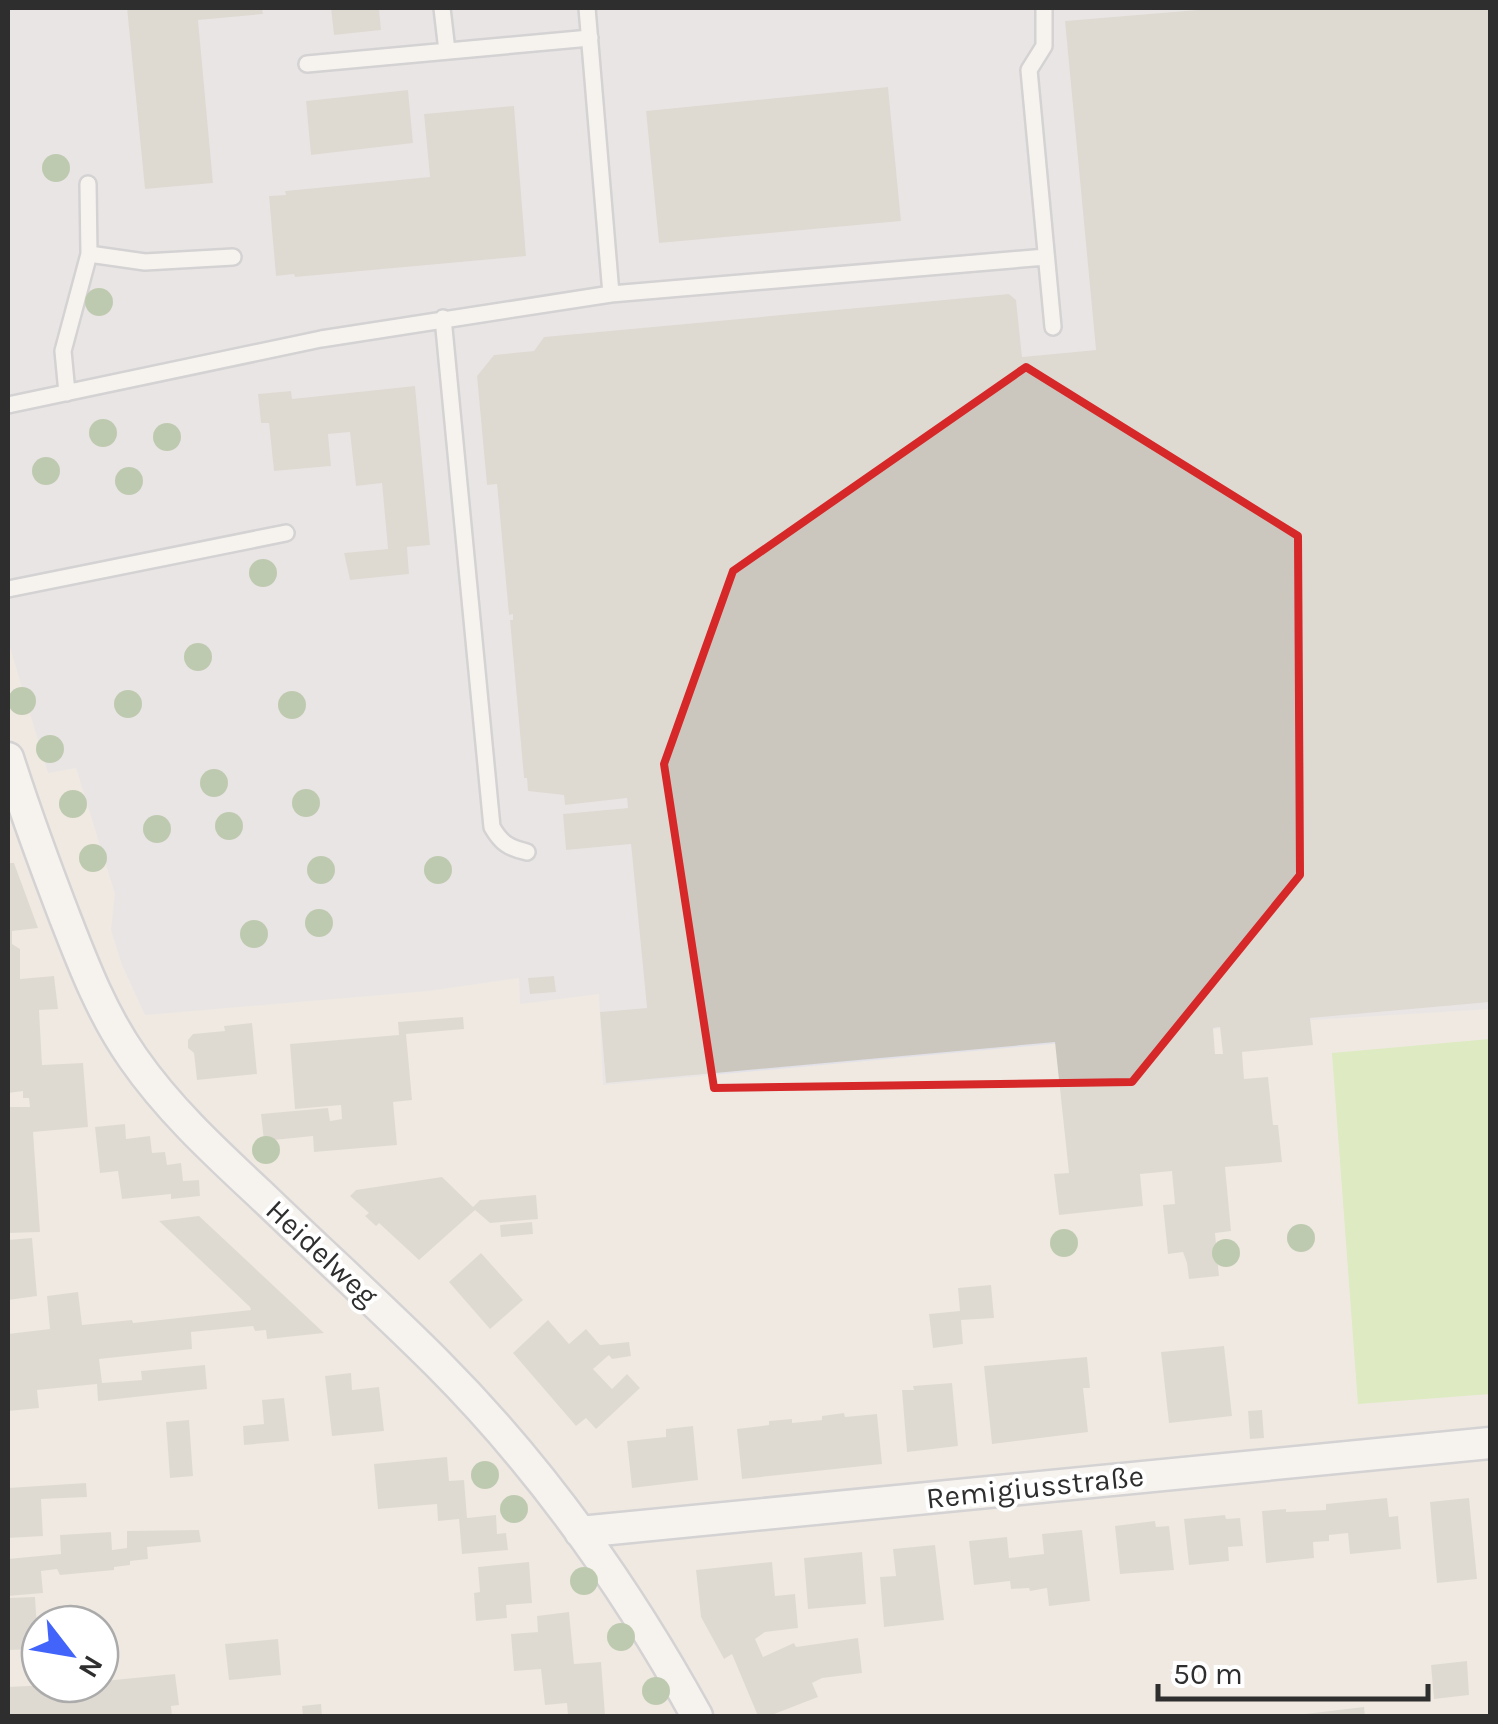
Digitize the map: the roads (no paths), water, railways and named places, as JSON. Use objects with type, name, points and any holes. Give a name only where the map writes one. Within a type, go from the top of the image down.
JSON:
[{"type":"street","name":"Heidelweg","points":[[8,758],[82,963],[108,1019],[133,1059],[188,1126],[492,1419],[580,1532],[697,1716]]},
{"type":"street","name":"Remigiusstraße","points":[[580,1532],[1490,1442]]},
{"type":"lane","points":[[442,8],[447,52]]},
{"type":"lane","points":[[588,8],[611,294]]},
{"type":"lane","points":[[1044,8],[1044,46],[1029,70],[1053,327]]},
{"type":"lane","points":[[308,64],[590,38]]},
{"type":"lane","points":[[67,393],[63,350],[89,254],[88,184]]},
{"type":"lane","points":[[89,254],[145,262],[233,257]]},
{"type":"lane","points":[[8,405],[321,339],[443,318],[611,294],[1046,256]]},
{"type":"lane","points":[[443,318],[492,828],[500,841],[527,852]]},
{"type":"lane","points":[[8,588],[286,533]]}]
